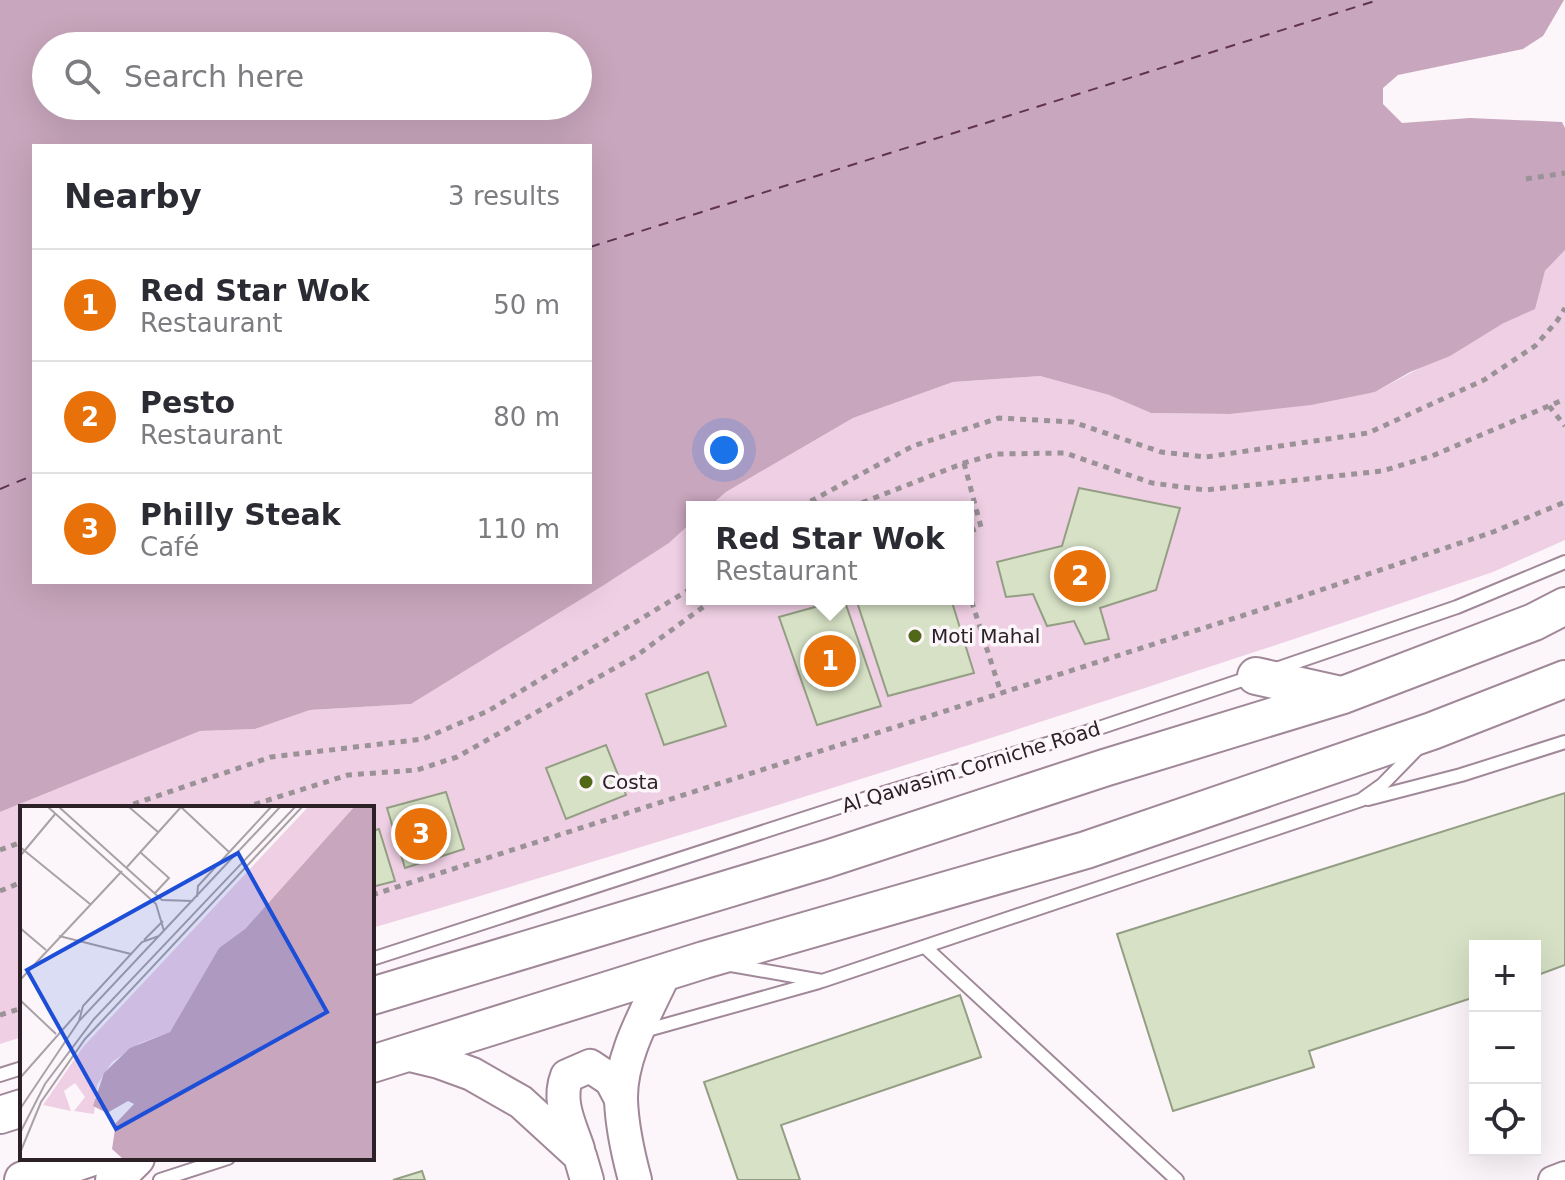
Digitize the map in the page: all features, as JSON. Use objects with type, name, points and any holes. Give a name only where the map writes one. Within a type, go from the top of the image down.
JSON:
[{"type":"main road","name":"Al Qawasim Corniche Road","points":[[374,995],[827,859],[1104,768],[1343,695],[1534,622],[1565,606]]},
{"type":"main road","points":[[1256,676],[1343,695]]},
{"type":"main road","points":[[380,1062],[704,960],[1086,850],[1432,731],[1565,679]]},
{"type":"main road","points":[[0,1115],[20,1109]]},
{"type":"main road","points":[[23,1180],[84,1160]]},
{"type":"main road","points":[[114,1180],[134,1160]]},
{"type":"street","points":[[635,1180],[627,1151],[621,1099],[629,1052],[665,972]]},
{"type":"street","points":[[380,1062],[439,1062],[499,1088],[551,1127],[584,1168]]},
{"type":"street","points":[[584,1168],[562,1100],[562,1088],[567,1076],[590,1066],[611,1080],[621,1099]]},
{"type":"street","points":[[1552,1180],[1565,1175]]},
{"type":"lane","name":"Al Qawasim Corniche Road","points":[[374,958],[1256,676],[1457,607],[1565,562]]},
{"type":"lane","points":[[1361,800],[1401,767],[1432,731]]},
{"type":"lane","points":[[637,1033],[822,981],[1361,800],[1461,775],[1565,742]]},
{"type":"lane","points":[[925,947],[1177,1180]]},
{"type":"lane","points":[[704,960],[822,981]]},
{"type":"lane","points":[[0,1075],[20,1069]]},
{"type":"lane","points":[[160,1180],[222,1160]]},
{"type":"path","points":[[1526,179],[1565,173]]},
{"type":"path","points":[[811,501],[913,446],[999,418],[1073,422],[1161,452],[1206,457],[1368,433],[1484,380],[1535,346],[1565,308]]},
{"type":"path","points":[[866,501],[964,463],[996,454],[1065,453],[1152,483],[1205,490],[1382,471],[1432,456],[1565,399]]},
{"type":"path","points":[[1549,406],[1565,426]]},
{"type":"path","points":[[964,463],[981,527],[974,530]]},
{"type":"path","points":[[374,894],[1493,532],[1565,502]]},
{"type":"path","points":[[128,806],[271,757],[423,739],[488,711],[686,592]]},
{"type":"path","points":[[249,806],[348,775],[417,770],[457,757],[636,656],[706,605]]},
{"type":"path","points":[[973,605],[1001,693]]},
{"type":"path","points":[[0,850],[20,843]]},
{"type":"path","points":[[0,891],[20,883]]},
{"type":"path","points":[[0,1015],[20,1009]]},
{"type":"shaded area","points":[[0,0],[1564,0],[1543,36],[1523,49],[1398,75],[1383,88],[1383,104],[1402,123],[1470,118],[1562,122],[1565,128],[1565,250],[1545,271],[1535,309],[1502,324],[1450,356],[1410,372],[1375,392],[1311,405],[1230,414],[1151,413],[1109,395],[1040,376],[953,382],[853,418],[726,492],[716,501],[686,501],[686,527],[669,543],[411,704],[310,710],[255,729],[200,731],[0,812]]},
{"type":"shaded area","points":[[1565,250],[1565,540],[1493,572],[1074,711],[374,927],[374,806],[20,806],[20,1038],[0,1044],[0,812],[200,731],[255,729],[310,710],[411,704],[601,587],[669,543],[686,527],[686,605],[974,605],[974,501],[716,501],[726,492],[853,418],[953,382],[1040,376],[1109,395],[1151,413],[1230,414],[1375,392],[1534,309],[1545,271]]},
{"type":"building","points":[[1079,488],[1180,508],[1156,590],[1100,608],[1109,639],[1085,644],[1074,621],[1047,626],[1033,594],[1006,597],[997,562],[1062,546]]},
{"type":"building","points":[[822,605],[846,605],[881,706],[817,725],[779,617]]},
{"type":"building","name":"Moti Mahal","points":[[858,605],[953,605],[974,673],[888,696]]},
{"type":"building","points":[[708,672],[726,726],[664,745],[646,694]]},
{"type":"building","name":"Costa","points":[[606,745],[626,795],[566,819],[546,768]]},
{"type":"building","points":[[446,792],[464,849],[405,868],[387,808]]},
{"type":"building","points":[[1565,793],[1565,965],[1541,974],[1541,940],[1469,940],[1469,999],[1309,1051],[1314,1067],[1173,1111],[1117,934]]},
{"type":"building","points":[[379,829],[395,881],[374,886],[374,830]]},
{"type":"building","points":[[960,995],[981,1057],[781,1125],[800,1180],[738,1180],[704,1082]]},
{"type":"building","points":[[422,1171],[425,1180],[393,1180]]},
{"type":"ferry route","points":[[592,246],[1378,0]]},
{"type":"ferry route","points":[[0,489],[32,476]]},
{"type":"place","name":"Pesto","points":[[1080,576]]},
{"type":"place","name":"Moti Mahal","points":[[915,636]]},
{"type":"place","name":"Red Star Wok","points":[[830,661]]},
{"type":"place","name":"Costa","points":[[586,782]]},
{"type":"place","name":"Philly Steak","points":[[421,834]]}]
